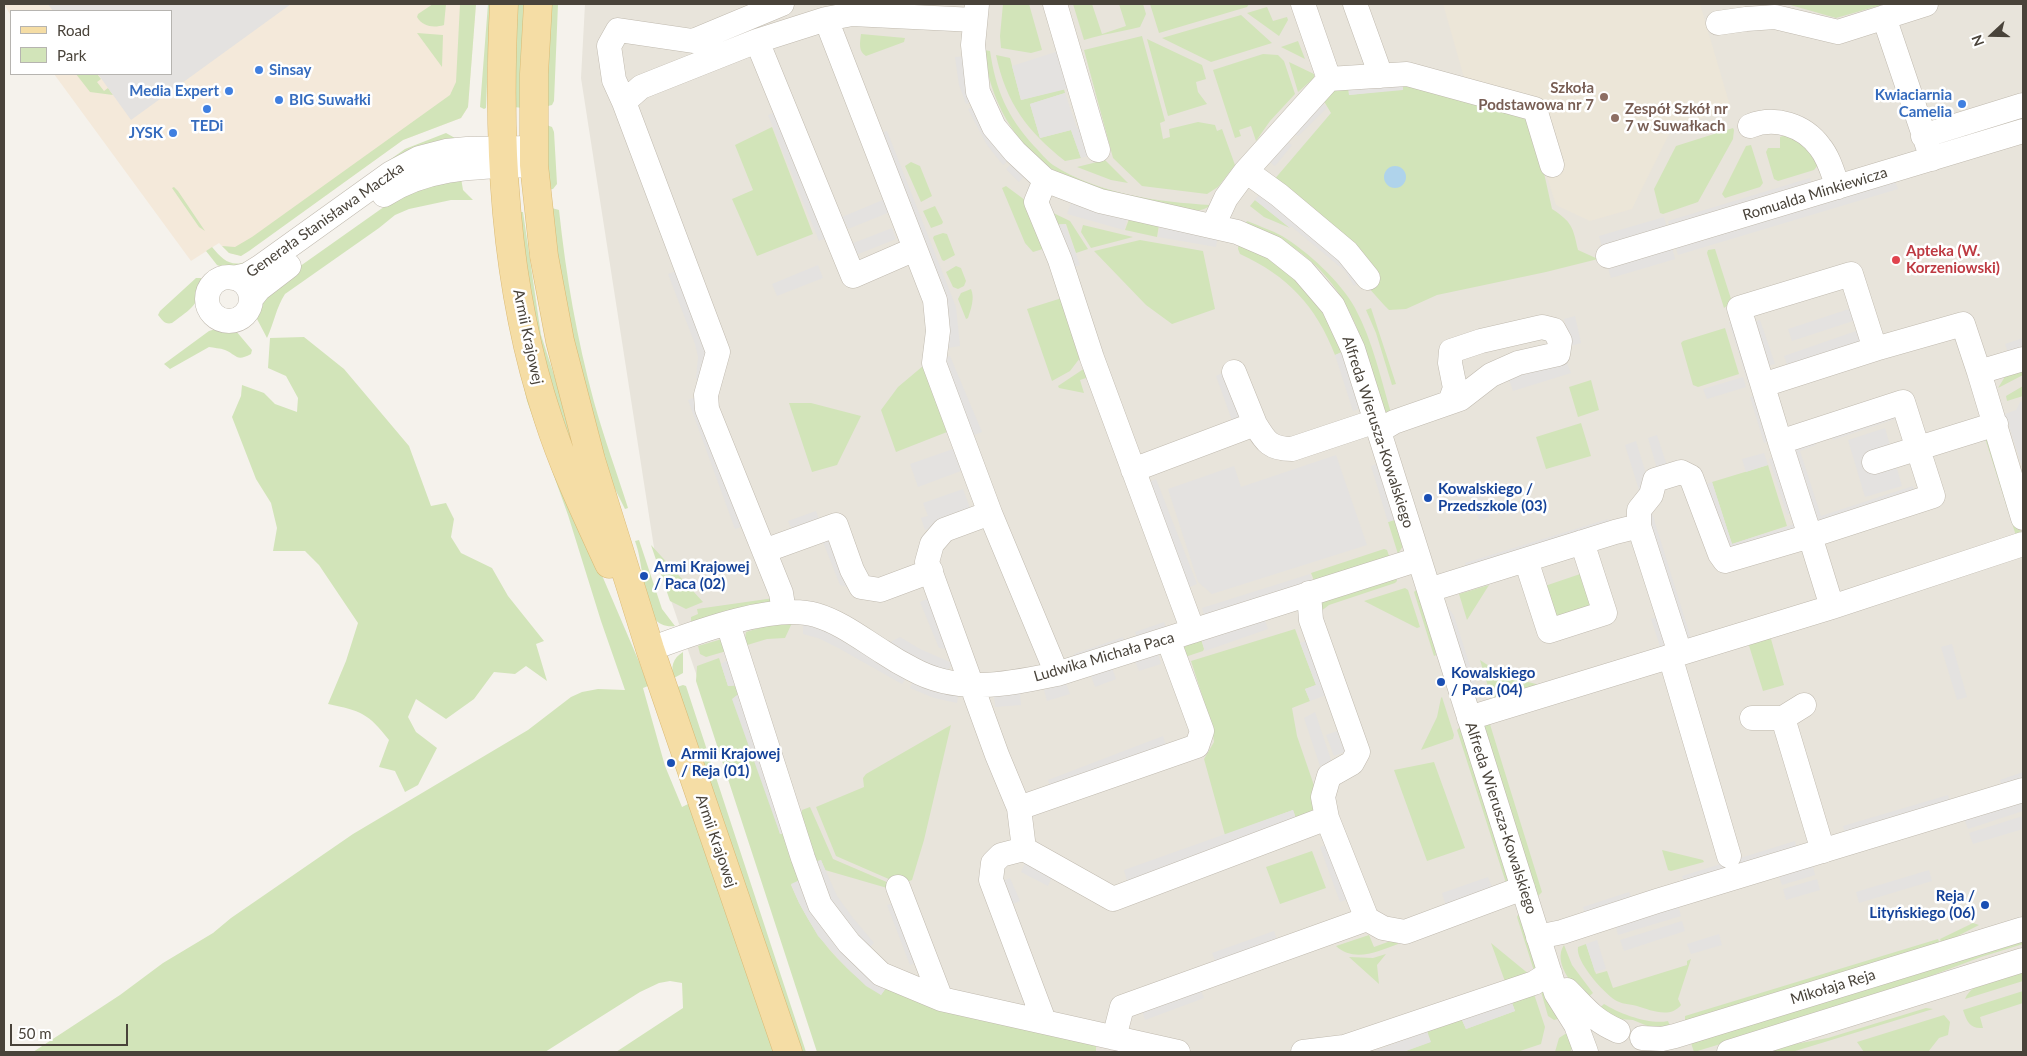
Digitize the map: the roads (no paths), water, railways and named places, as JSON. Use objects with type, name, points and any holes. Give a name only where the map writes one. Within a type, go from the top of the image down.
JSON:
[{"type":"main road","name":"Armii Krajowej","points":[[504,4],[502,61],[504,157],[510,235],[528,346],[541,396],[565,465],[616,579],[650,649]]},
{"type":"main road","name":"Armii Krajowej","points":[[538,4],[534,74],[534,156],[544,256],[560,341],[591,460],[650,649],[784,1046]]},
{"type":"street","points":[[782,4],[693,41],[618,30],[610,46],[614,80],[718,352],[706,395],[707,409],[781,593],[784,612]]},
{"type":"street","points":[[1055,4],[1098,150]]},
{"type":"street","points":[[1303,4],[1328,80]]},
{"type":"street","points":[[1355,4],[1380,76]]},
{"type":"street","points":[[1718,23],[1746,19],[1775,18],[1838,32],[1926,4]]},
{"type":"street","points":[[624,102],[641,87],[757,40],[826,19],[848,9],[976,12]]},
{"type":"street","name":"Alfreda Wierusza-Kowalskiego","points":[[976,12],[973,45],[978,92],[994,126],[1015,152],[1045,180],[1100,201],[1237,232],[1274,248],[1303,271],[1333,306],[1353,350],[1556,993],[1576,1025],[1586,1052]]},
{"type":"street","points":[[1884,17],[1932,159]]},
{"type":"street","points":[[826,19],[935,300],[938,331],[934,362],[990,513],[1057,674]]},
{"type":"street","points":[[757,40],[853,276],[915,249]]},
{"type":"street","points":[[1213,226],[1226,198],[1246,171],[1328,80],[1407,74],[1535,109],[1552,165]]},
{"type":"street","points":[[1923,136],[2023,105]]},
{"type":"street","points":[[1750,126],[1765,122],[1783,122],[1805,133],[1821,147],[1838,187]]},
{"type":"street","name":"Romualda Minkiewicza","points":[[1608,256],[2023,131]]},
{"type":"street","name":"Generała Stanisława Maczka","points":[[233,278],[247,275],[260,267],[410,161],[446,151],[504,157],[534,156]]},
{"type":"street","name":"Generała Stanisława Maczka","points":[[251,299],[259,289],[274,277],[370,204],[403,183],[424,175],[504,157]]},
{"type":"street","points":[[1246,171],[1279,195],[1347,252],[1368,278]]},
{"type":"street","points":[[1045,180],[1036,202],[1060,260],[1092,358],[1193,631]]},
{"type":"street","points":[[1832,607],[1739,308],[1851,274],[1875,349]]},
{"type":"street","points":[[221,278],[233,278],[246,285],[251,299],[247,312],[236,320],[222,320],[211,312],[206,300],[210,287],[221,278]]},
{"type":"street","points":[[1763,385],[1875,349],[1963,324],[1996,424],[2023,518]]},
{"type":"street","points":[[1234,372],[1255,424],[1265,441],[1278,449],[1292,449],[1394,422],[1460,399],[1491,374],[1518,363],[1558,354],[1560,341],[1554,330],[1542,327],[1481,341],[1451,351],[1450,362],[1455,388],[1450,402]]},
{"type":"street","points":[[1979,372],[2023,359]]},
{"type":"street","points":[[1729,856],[1639,526],[1639,510],[1650,495],[1655,480],[1681,472],[1692,477],[1720,554],[1725,561],[1933,496],[1903,402],[1780,442]]},
{"type":"street","points":[[1133,470],[1255,424]]},
{"type":"street","points":[[1874,462],[1996,424]]},
{"type":"street","points":[[990,513],[944,530],[932,544],[927,562],[997,755],[1019,808],[1024,849]]},
{"type":"street","points":[[764,551],[836,524],[852,570],[861,587],[880,590],[931,571]]},
{"type":"street","points":[[1428,590],[1639,526]]},
{"type":"street","points":[[1526,560],[1549,631],[1605,613],[1582,542]]},
{"type":"street","points":[[1469,718],[1832,607],[2023,544]]},
{"type":"street","name":"Ludwika Michała Paca","points":[[650,649],[754,616],[784,612],[815,615],[843,628],[913,670],[948,683],[973,686],[1003,685],[1057,674],[1419,559]]},
{"type":"street","points":[[1309,593],[1311,620],[1358,752],[1352,763],[1329,776],[1323,797],[1327,818],[1367,919],[1383,928],[1404,932],[1523,888]]},
{"type":"street","points":[[728,624],[803,858],[820,905],[849,943],[881,974],[941,999],[1178,1052]]},
{"type":"street","points":[[1019,808],[1197,746],[1202,731],[1168,639]]},
{"type":"street","points":[[1752,718],[1783,718],[1804,705]]},
{"type":"street","points":[[1783,718],[1823,851]]},
{"type":"street","points":[[1538,937],[1562,932],[2023,790]]},
{"type":"street","points":[[1044,1021],[992,880],[993,863],[1001,855],[1024,849],[1113,899],[1327,818]]},
{"type":"street","points":[[898,887],[941,999]]},
{"type":"street","points":[[1114,1038],[1122,1007],[1367,919]]},
{"type":"street","name":"Mikołaja Reja","points":[[1618,1031],[1635,1034],[1649,1045],[1662,1039],[2023,929]]},
{"type":"street","name":"Mikołaja Reja","points":[[1737,1051],[2023,960]]},
{"type":"street","points":[[1303,1052],[1344,1047],[1534,983],[1550,973]]},
{"type":"street","name":"Alfreda Wierusza-Kowalskiego","points":[[1550,973],[1589,1014],[1600,1023],[1618,1031]]},
{"type":"street","points":[[1586,1052],[1602,1036],[1618,1031]]},
{"type":"water","points":[[1395,166],[1403,169],[1406,177],[1403,185],[1395,188],[1387,185],[1384,177],[1387,169]]},
{"type":"place","name":"Sinsay","points":[[259,70]]},
{"type":"place","name":"Media Expert","points":[[229,91]]},
{"type":"place","name":"Szkoła Podstawowa nr 7","points":[[1604,97]]},
{"type":"place","name":"BIG Suwałki","points":[[279,100]]},
{"type":"place","name":"Kwiaciarnia Camelia","points":[[1962,104]]},
{"type":"place","name":"TEDi","points":[[207,109]]},
{"type":"place","name":"Zespół Szkół nr 7 w Suwałkach","points":[[1615,118]]},
{"type":"place","name":"JYSK","points":[[173,133]]},
{"type":"place","name":"Apteka (W. Korzeniowski)","points":[[1896,260]]},
{"type":"place","name":"Kowalskiego / Przedszkole (03)","points":[[1428,498]]},
{"type":"place","name":"Armi Krajowej / Paca (02)","points":[[644,576]]},
{"type":"place","name":"Kowalskiego / Paca (04)","points":[[1441,682]]},
{"type":"place","name":"Armii Krajowej / Reja (01)","points":[[671,763]]},
{"type":"place","name":"Reja / Lityńskiego (06)","points":[[1985,905]]}]
